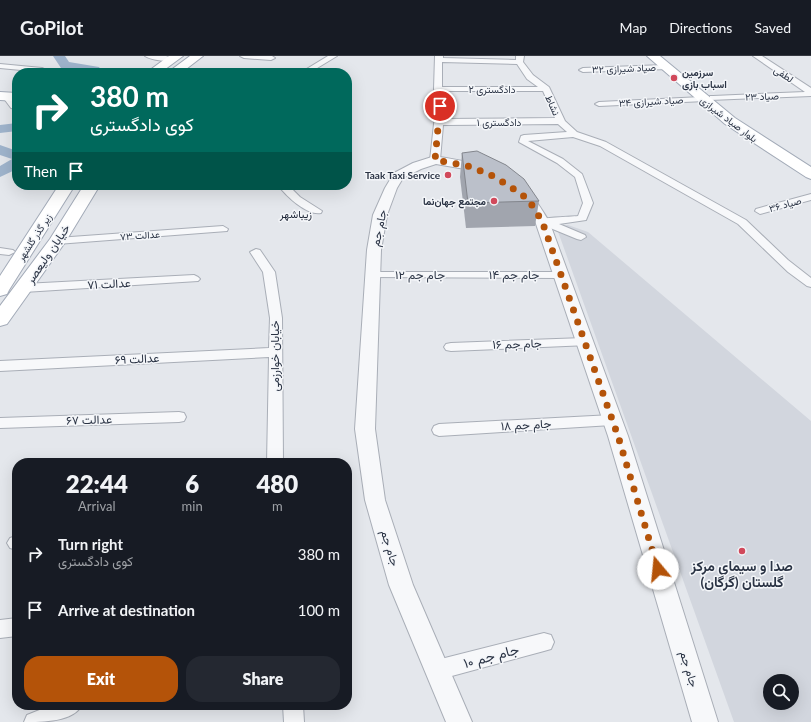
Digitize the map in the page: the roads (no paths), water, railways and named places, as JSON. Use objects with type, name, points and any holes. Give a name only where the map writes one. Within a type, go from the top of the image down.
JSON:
[{"type":"main road","points":[[171,68],[188,56]]},
{"type":"main road","points":[[180,68],[197,56]]},
{"type":"main road","points":[[193,68],[209,56]]},
{"type":"main road","name":"بلوار صیاد شیرازی","points":[[653,56],[664,62],[751,136],[810,170]]},
{"type":"main road","points":[[159,68],[174,57]]},
{"type":"main road","points":[[0,266],[5,251],[49,190]]},
{"type":"main road","name":"زیر گذر گلشهر","points":[[0,290],[64,190]]},
{"type":"main road","name":"زیر گذر گلشهر","points":[[0,306],[74,190]]},
{"type":"main road","name":"خیابان ولیعصر","points":[[0,320],[57,241],[89,190]]},
{"type":"street","points":[[149,56],[174,57]]},
{"type":"street","points":[[244,56],[271,58]]},
{"type":"street","points":[[313,68],[333,56]]},
{"type":"street","name":"لطفی","points":[[757,56],[811,93]]},
{"type":"street","points":[[435,160],[440,106],[438,89],[439,58],[520,59]]},
{"type":"street","name":"نشاط","points":[[520,59],[530,77],[546,89],[560,122],[574,134]]},
{"type":"street","name":"صیاد شیرازی ۳۲","points":[[583,70],[664,62]]},
{"type":"street","points":[[0,66],[21,68]]},
{"type":"street","points":[[797,83],[811,82]]},
{"type":"street","name":"دادگستری ۲","points":[[438,89],[546,89]]},
{"type":"street","name":"صیاد ۲۳","points":[[708,99],[811,93]]},
{"type":"street","name":"صیاد شیرازی ۳۴","points":[[599,104],[708,99]]},
{"type":"street","name":"دادگستری ۱","points":[[439,122],[560,122]]},
{"type":"street","points":[[542,221],[563,221],[582,218],[588,203],[579,176],[560,161],[524,142],[524,138],[574,134],[603,144],[742,222],[760,237],[794,272],[811,283]]},
{"type":"street","name":"جام جم","points":[[459,722],[401,585],[375,500],[364,429],[374,250],[380,215],[391,188],[398,176],[417,166],[435,160],[468,166],[489,174],[505,183],[528,199],[542,221],[612,420],[706,722]]},
{"type":"street","points":[[288,190],[296,199],[317,211]]},
{"type":"street","name":"صیاد ۳۶","points":[[760,211],[811,197]]},
{"type":"street","points":[[542,221],[581,236]]},
{"type":"street","name":"عدالت ۷۳","points":[[57,241],[223,229]]},
{"type":"street","name":"خیابان خوارزمی","points":[[256,252],[269,272],[276,318],[275,458]]},
{"type":"street","name":"۱۲ جام جم","points":[[373,275],[467,275]]},
{"type":"street","name":"۱۴ جام جم","points":[[467,275],[560,275]]},
{"type":"street","name":"عدالت ۷۱","points":[[24,288],[194,279]]},
{"type":"street","name":"۱۶ جام جم","points":[[451,346],[584,342]]},
{"type":"street","name":"عدالت ۶۹","points":[[0,366],[275,352]]},
{"type":"street","name":"عدالت ۶۷","points":[[0,423],[179,417]]},
{"type":"street","name":"۱۸ جام جم","points":[[440,430],[612,420]]},
{"type":"street","points":[[0,629],[12,628]]},
{"type":"street","name":"۱۰ جام جم","points":[[437,670],[544,642]]},
{"type":"street","points":[[34,722],[61,710]]},
{"type":"street","points":[[293,710],[294,722]]},
{"type":"waterway","points":[[59,56],[65,65],[82,68]]},
{"type":"waterway","points":[[0,129],[12,128]]},
{"type":"waterway","points":[[0,150],[12,154]]},
{"type":"waterway","points":[[0,172],[12,166]]},
{"type":"place","name":"سرزمین اسباب بازی","points":[[674,78]]},
{"type":"place","name":"Taak Taxi Service","points":[[448,175]]},
{"type":"place","name":"مجتمع جهان‌نما","points":[[494,201]]},
{"type":"place","name":"صدا و سیمای مرکز گلستان (گرگان)","points":[[742,551]]},
{"type":"district","name":"زیباشهر","points":[[296,214]]}]
